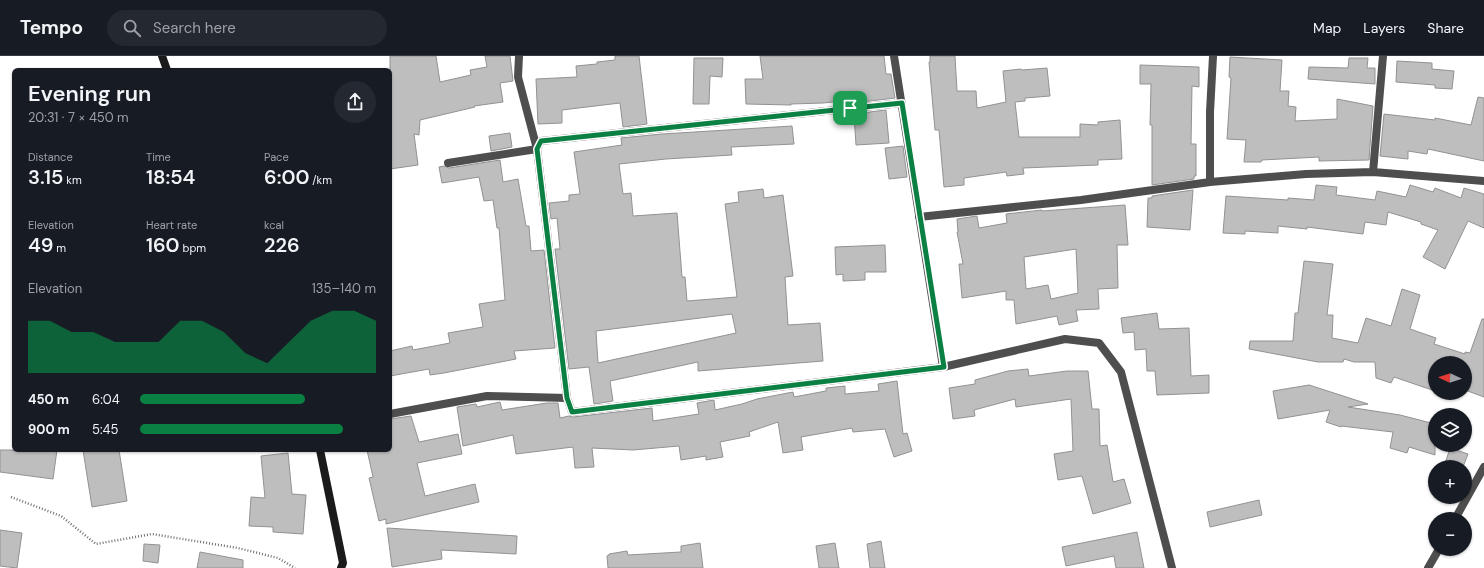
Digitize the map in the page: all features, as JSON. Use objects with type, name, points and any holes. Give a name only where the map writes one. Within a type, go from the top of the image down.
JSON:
[{"type":"main road","points":[[162,56],[166,68]]},
{"type":"main road","points":[[320,452],[344,566]]},
{"type":"street","points":[[519,56],[518,77],[537,149],[567,398],[572,412],[944,367],[1065,339],[1099,343],[1121,372],[1172,568]]},
{"type":"street","points":[[894,56],[944,367]]},
{"type":"street","points":[[1210,182],[1210,112],[1213,56]]},
{"type":"street","points":[[1372,172],[1383,56]]},
{"type":"street","points":[[537,149],[541,141],[902,103]]},
{"type":"street","points":[[448,163],[537,149]]},
{"type":"street","points":[[920,217],[1081,200],[1210,182],[1306,174],[1372,172],[1484,181]]},
{"type":"street","points":[[392,414],[488,396],[567,398]]},
{"type":"street","points":[[1459,512],[1484,467]]},
{"type":"street","points":[[1428,568],[1435,556]]},
{"type":"path","points":[[11,497],[60,516],[96,544],[152,534],[238,548],[278,558],[295,568]]},
{"type":"building","points":[[390,56],[436,56],[440,82],[471,75],[470,70],[487,67],[485,56],[510,56],[513,81],[500,83],[503,102],[474,106],[475,107],[420,120],[419,135],[414,134],[418,165],[392,169],[392,68],[390,68]]},
{"type":"building","points":[[615,56],[639,56],[647,124],[623,127],[620,103],[562,110],[562,123],[538,124],[536,79],[577,77],[576,66],[597,64],[597,62],[615,60]]},
{"type":"building","points":[[760,56],[884,56],[886,74],[891,74],[895,98],[844,104],[843,101],[791,105],[746,104],[745,79],[763,79]]},
{"type":"building","points":[[930,56],[955,56],[957,91],[976,91],[977,108],[1006,102],[1003,71],[1047,68],[1050,96],[1025,98],[1025,101],[1015,102],[1019,137],[1080,137],[1080,124],[1098,125],[1098,122],[1120,120],[1122,159],[1098,160],[1098,165],[1023,168],[1024,174],[1007,176],[1006,172],[964,178],[964,185],[944,187],[939,130],[935,130],[929,62]]},
{"type":"building","points":[[1230,57],[1282,60],[1280,91],[1289,91],[1288,106],[1296,107],[1295,121],[1337,119],[1337,99],[1373,106],[1369,160],[1319,161],[1319,157],[1244,162],[1246,140],[1227,139],[1231,78],[1229,77]]},
{"type":"building","points":[[694,58],[723,58],[722,77],[710,76],[709,104],[693,104]]},
{"type":"building","points":[[1349,58],[1368,58],[1367,68],[1375,68],[1375,84],[1308,79],[1309,67],[1348,68]]},
{"type":"building","points":[[1397,61],[1432,63],[1432,69],[1454,71],[1452,89],[1435,88],[1435,85],[1396,82]]},
{"type":"building","points":[[1140,65],[1199,67],[1199,87],[1192,86],[1191,144],[1196,144],[1196,176],[1194,176],[1194,179],[1152,185],[1152,125],[1150,125],[1151,84],[1140,84]]},
{"type":"building","points":[[1478,97],[1484,98],[1484,161],[1428,149],[1427,154],[1408,151],[1408,159],[1380,156],[1384,114],[1435,120],[1435,118],[1471,125]]},
{"type":"building","points":[[886,110],[889,143],[856,145],[854,114]]},
{"type":"building","points":[[792,126],[794,144],[731,147],[732,155],[666,159],[619,164],[623,194],[631,193],[633,216],[677,213],[682,277],[685,277],[687,301],[737,297],[725,204],[739,202],[738,192],[763,189],[764,198],[783,195],[793,276],[785,277],[788,325],[820,323],[823,361],[698,371],[698,362],[610,381],[613,401],[594,404],[589,367],[569,369],[555,249],[560,249],[557,218],[551,219],[549,203],[569,201],[569,195],[580,194],[574,152],[622,145],[621,138]],"holes":[[[732,314],[736,333],[598,363],[596,331]]]},
{"type":"building","points":[[510,133],[512,147],[491,151],[489,136]]},
{"type":"building","points":[[903,146],[907,177],[889,179],[885,148]]},
{"type":"building","points":[[500,160],[503,182],[518,179],[526,226],[529,226],[531,251],[544,250],[555,348],[514,351],[516,359],[444,373],[430,375],[429,369],[392,376],[392,351],[412,346],[413,350],[450,343],[448,333],[483,327],[479,304],[505,300],[499,228],[497,228],[493,200],[484,201],[479,177],[442,183],[439,167],[444,166],[449,168]]},
{"type":"building","points":[[1316,185],[1337,187],[1336,195],[1375,200],[1377,191],[1406,197],[1410,185],[1433,192],[1435,188],[1461,198],[1464,188],[1484,194],[1484,228],[1468,221],[1445,269],[1423,257],[1438,230],[1421,224],[1421,222],[1388,212],[1386,225],[1365,222],[1363,234],[1307,227],[1307,229],[1278,226],[1278,233],[1245,231],[1245,234],[1223,233],[1226,196],[1314,200]]},
{"type":"building","points":[[1193,190],[1190,230],[1147,227],[1148,198],[1152,198],[1152,196]]},
{"type":"building","points":[[1125,205],[1128,245],[1117,245],[1118,288],[1098,289],[1099,309],[1076,310],[1078,321],[1059,325],[1057,316],[1016,324],[1014,300],[1006,300],[1006,291],[962,298],[959,264],[963,264],[957,232],[957,219],[977,216],[979,228],[1007,223],[1006,214]],"holes":[[[1076,249],[1078,293],[1051,299],[1048,285],[1026,289],[1024,257]]]},
{"type":"building","points":[[885,245],[886,272],[865,272],[865,280],[843,281],[843,274],[836,275],[835,247]]},
{"type":"building","points":[[1304,261],[1333,264],[1327,315],[1333,315],[1332,338],[1358,343],[1366,318],[1391,326],[1402,289],[1420,295],[1410,329],[1436,338],[1434,344],[1465,354],[1465,352],[1470,353],[1482,319],[1484,319],[1484,397],[1472,393],[1472,356],[1428,356],[1428,389],[1394,377],[1391,383],[1376,378],[1375,362],[1354,362],[1344,359],[1343,362],[1318,362],[1249,349],[1250,341],[1293,341],[1295,313],[1298,313]]},
{"type":"building","points":[[1157,313],[1159,329],[1189,328],[1191,376],[1209,375],[1209,393],[1157,395],[1155,371],[1147,371],[1146,349],[1135,350],[1134,332],[1123,333],[1121,318]]},
{"type":"building","points":[[1028,369],[1029,376],[1067,371],[1088,371],[1092,409],[1099,409],[1100,446],[1107,445],[1113,482],[1124,479],[1131,503],[1093,514],[1082,476],[1058,480],[1054,454],[1073,451],[1071,399],[1016,407],[1015,399],[974,410],[975,416],[953,419],[949,388],[975,384],[975,380],[1008,371]]},
{"type":"building","points":[[897,381],[903,434],[907,433],[912,451],[894,457],[885,429],[853,432],[852,428],[801,437],[803,450],[783,453],[778,422],[749,432],[750,436],[720,442],[723,457],[706,460],[706,456],[681,460],[679,446],[633,450],[592,448],[594,467],[575,468],[573,447],[516,454],[513,435],[463,446],[457,407],[476,404],[477,407],[500,402],[502,410],[547,403],[558,403],[560,418],[652,408],[653,421],[699,414],[697,403],[714,400],[715,410],[757,399],[793,392],[794,397],[826,391],[826,388],[845,386],[845,394],[879,391],[878,384]]},
{"type":"building","points":[[1309,385],[1368,404],[1348,407],[1400,415],[1428,422],[1428,452],[1435,452],[1435,455],[1409,447],[1407,453],[1390,448],[1393,432],[1341,427],[1326,422],[1330,410],[1278,419],[1273,391]]},
{"type":"building","points":[[411,416],[419,442],[458,434],[462,454],[417,463],[425,496],[475,484],[479,502],[386,524],[386,519],[379,521],[369,478],[373,477],[367,452],[392,452],[392,419]]},
{"type":"building","points":[[0,450],[12,450],[12,452],[57,452],[53,479],[0,472]]},
{"type":"building","points":[[83,452],[119,452],[127,501],[92,507]]},
{"type":"building","points":[[1449,452],[1462,452],[1468,454],[1466,460],[1446,460]]},
{"type":"building","points":[[288,453],[292,494],[306,495],[303,534],[273,532],[273,527],[249,526],[251,497],[265,498],[261,456]]},
{"type":"building","points":[[1259,500],[1262,515],[1210,527],[1207,512]]},
{"type":"building","points":[[387,528],[517,536],[516,554],[441,550],[442,559],[392,567]]},
{"type":"building","points":[[0,530],[22,533],[17,568],[0,566]]},
{"type":"building","points":[[1137,532],[1144,568],[1116,568],[1114,556],[1066,566],[1062,547]]},
{"type":"building","points":[[881,541],[885,568],[870,568],[867,544]]},
{"type":"building","points":[[700,543],[703,568],[608,568],[607,556],[609,554],[627,551],[628,555],[681,552],[681,546]]},
{"type":"building","points":[[835,543],[839,568],[819,568],[816,546]]},
{"type":"building","points":[[144,544],[160,545],[158,563],[143,561]]},
{"type":"building","points":[[200,552],[243,560],[243,568],[197,568]]},
{"type":"route","points":[[902,103],[944,367],[572,412],[567,398],[537,149],[541,141],[850,108],[902,103]]}]
